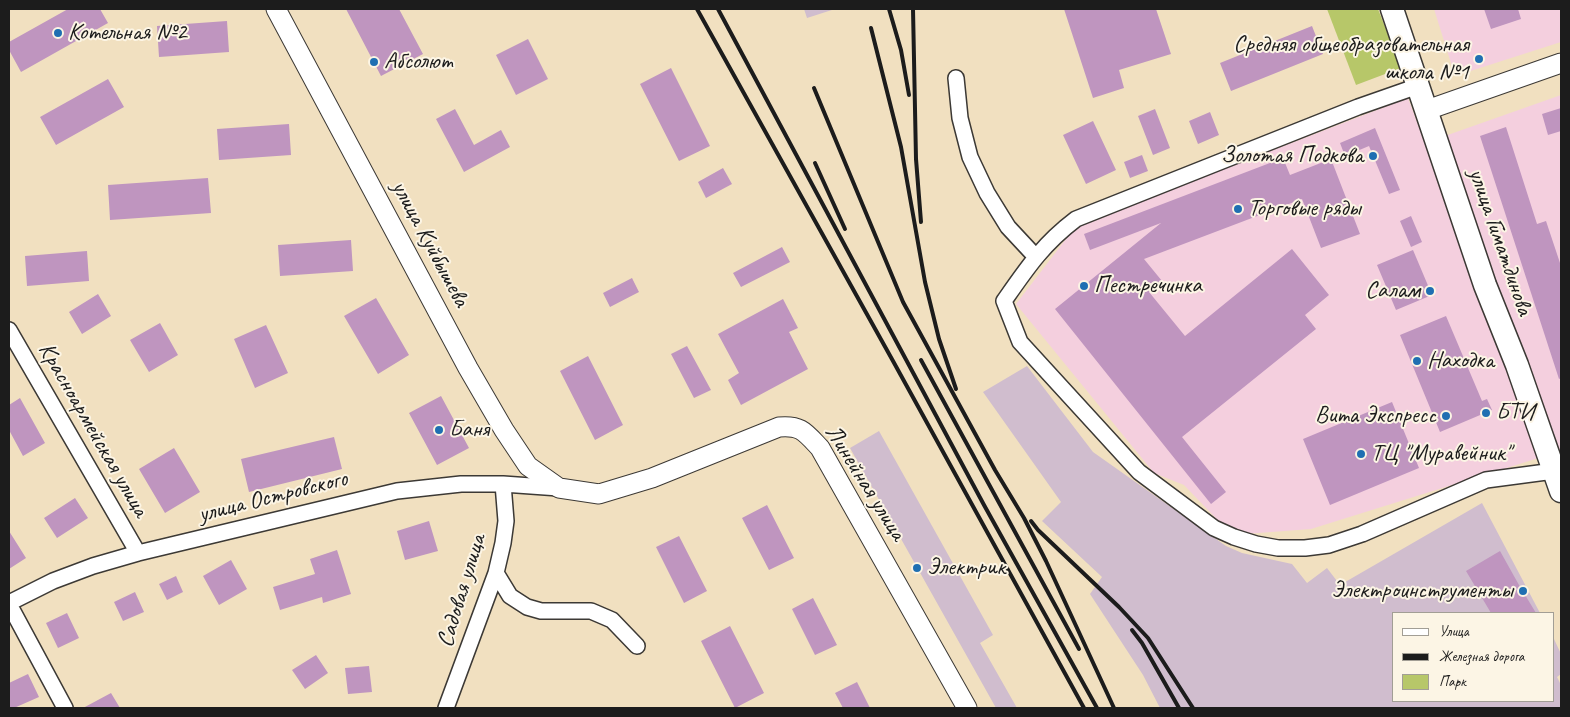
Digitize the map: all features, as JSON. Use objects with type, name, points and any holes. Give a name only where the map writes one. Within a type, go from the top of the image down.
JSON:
[{"type":"main road","name":"улица Гиматдинова","points":[[1392,9],[1486,285],[1517,365],[1558,481]]},
{"type":"street","name":"улица Куйбышева","points":[[276,9],[468,368],[504,430],[528,466],[559,488]]},
{"type":"street","points":[[1427,110],[1561,63]]},
{"type":"street","points":[[956,78],[960,118],[970,157],[987,193],[1008,227],[1035,256]]},
{"type":"street","points":[[1418,86],[1349,110],[1076,219],[1055,235],[1035,256],[1004,301],[1008,314],[1020,342],[1139,472],[1214,528],[1256,544],[1278,548],[1305,548],[1329,545],[1362,534],[1486,480],[1558,481]]},
{"type":"street","name":"Красноармейская улица","points":[[9,330],[138,553]]},
{"type":"street","name":"Линейная улица","points":[[559,488],[599,494],[652,478],[778,427],[792,426],[804,430],[820,448],[967,708]]},
{"type":"street","name":"улица Островского","points":[[9,603],[85,569],[138,553],[396,491],[461,484],[504,484],[559,488]]},
{"type":"street","name":"Садовая улица","points":[[446,708],[496,573],[506,520],[504,484]]},
{"type":"street","points":[[496,573],[510,596],[528,607],[541,611],[591,611],[612,620],[637,646]]},
{"type":"street","points":[[9,603],[65,708]]},
{"type":"shaded area","points":[[804,9],[835,9],[807,18]]},
{"type":"shaded area","name":"Средняя общеобразовательная школа №1","points":[[1434,9],[1561,9],[1561,42],[1455,76]]},
{"type":"shaded area","points":[[1561,95],[1561,451],[1311,529],[1232,535],[1184,485],[1154,473],[1016,304],[1076,226],[1408,98],[1425,143]]},
{"type":"shaded area","points":[[1027,366],[1093,452],[1226,546],[1242,553],[1292,564],[1307,583],[1327,568],[1340,585],[1482,503],[1539,612],[1392,612],[1392,702],[1555,702],[1555,641],[1561,654],[1561,674],[1557,677],[1561,685],[1561,708],[1160,708],[1143,675],[1090,594],[1102,577],[1042,521],[1061,502],[983,392]]},
{"type":"shaded area","points":[[879,431],[993,635],[980,643],[1017,708],[996,708],[850,448]]},
{"type":"green space","points":[[1327,9],[1378,9],[1401,68],[1356,85]]},
{"type":"building","name":"Котельная №2","points":[[68,9],[100,9],[108,23],[21,72],[9,50],[9,42]]},
{"type":"building","points":[[346,9],[399,9],[423,54],[381,76]]},
{"type":"building","points":[[1064,9],[1156,9],[1171,54],[1119,70],[1124,88],[1093,98]]},
{"type":"building","points":[[1484,9],[1518,9],[1521,19],[1491,29]]},
{"type":"building","points":[[227,21],[229,52],[159,57],[157,26]]},
{"type":"building","points":[[1312,26],[1323,54],[1231,91],[1220,63]]},
{"type":"building","points":[[528,39],[548,79],[516,95],[496,55]]},
{"type":"building","points":[[671,68],[710,146],[679,161],[640,84]]},
{"type":"building","name":"Котельная №2","points":[[108,79],[124,107],[56,145],[40,117]]},
{"type":"building","points":[[1561,108],[1561,131],[1548,135],[1542,114]]},
{"type":"building","points":[[455,109],[474,145],[501,130],[510,147],[464,172],[436,119]]},
{"type":"building","points":[[1155,109],[1170,148],[1153,155],[1138,116]]},
{"type":"building","points":[[1210,112],[1219,135],[1198,144],[1189,121]]},
{"type":"building","points":[[1093,121],[1116,170],[1086,184],[1063,135]]},
{"type":"building","points":[[289,124],[291,155],[219,160],[217,129]]},
{"type":"building","points":[[1506,127],[1537,224],[1546,221],[1561,266],[1561,378],[1559,379],[1480,136]]},
{"type":"building","points":[[1375,128],[1400,190],[1389,194],[1369,146],[1345,156],[1340,143]]},
{"type":"building","points":[[1142,155],[1148,171],[1130,178],[1124,162]]},
{"type":"building","points":[[1283,158],[1290,175],[1331,159],[1360,234],[1321,248],[1302,199],[1144,259],[1162,281],[1149,292],[1185,336],[1292,249],[1329,295],[1305,315],[1316,329],[1182,437],[1226,492],[1211,504],[1055,309],[1161,223],[1090,250],[1084,234]]},
{"type":"building","points":[[723,168],[732,184],[706,198],[698,182]]},
{"type":"building","points":[[208,178],[211,213],[110,220],[108,185]]},
{"type":"building","points":[[1411,216],[1422,242],[1411,247],[1400,221]]},
{"type":"building","points":[[351,240],[353,271],[280,276],[278,245]]},
{"type":"building","points":[[782,247],[790,262],[741,287],[733,273]]},
{"type":"building","points":[[1413,250],[1432,295],[1396,310],[1377,265]]},
{"type":"building","points":[[87,251],[89,281],[27,286],[25,256]]},
{"type":"building","points":[[632,278],[639,292],[610,307],[603,293]]},
{"type":"building","points":[[98,294],[111,316],[82,334],[69,312]]},
{"type":"building","points":[[376,298],[409,355],[378,374],[344,316]]},
{"type":"building","points":[[783,299],[798,328],[789,332],[808,369],[741,405],[728,380],[739,373],[718,334]]},
{"type":"building","points":[[1446,316],[1482,401],[1487,399],[1492,410],[1440,432],[1400,335]]},
{"type":"building","points":[[160,323],[178,355],[149,372],[130,340]]},
{"type":"building","points":[[266,325],[288,373],[255,388],[234,339]]},
{"type":"building","points":[[687,346],[711,390],[694,398],[671,354]]},
{"type":"building","points":[[588,356],[623,425],[595,440],[560,371]]},
{"type":"building","name":"Баня","points":[[441,396],[469,448],[437,465],[409,413]]},
{"type":"building","points":[[20,398],[45,443],[23,456],[9,430],[9,405]]},
{"type":"building","name":"ТЦ \"Муравейник\"","points":[[1392,402],[1419,468],[1330,505],[1303,439]]},
{"type":"building","points":[[334,437],[342,469],[249,492],[241,459]]},
{"type":"building","points":[[174,448],[200,492],[165,513],[139,469]]},
{"type":"building","points":[[75,498],[88,518],[57,538],[44,518]]},
{"type":"building","points":[[767,505],[794,558],[769,570],[742,518]]},
{"type":"building","points":[[429,521],[438,551],[405,560],[397,531]]},
{"type":"building","points":[[9,531],[26,558],[9,569]]},
{"type":"building","points":[[679,536],[707,591],[684,603],[656,547]]},
{"type":"building","points":[[337,550],[351,594],[323,603],[322,597],[280,610],[273,587],[315,574],[310,559]]},
{"type":"building","points":[[1500,551],[1535,612],[1490,612],[1466,571]]},
{"type":"building","points":[[231,560],[247,589],[219,605],[203,576]]},
{"type":"building","points":[[176,576],[183,592],[167,600],[159,584]]},
{"type":"building","points":[[135,592],[144,612],[123,621],[114,602]]},
{"type":"building","points":[[813,598],[837,645],[815,655],[792,609]]},
{"type":"building","points":[[67,613],[79,638],[58,648],[46,623]]},
{"type":"building","points":[[730,626],[764,693],[735,708],[701,641]]},
{"type":"building","points":[[316,655],[328,673],[305,689],[292,670]]},
{"type":"building","points":[[369,666],[372,692],[348,694],[345,668]]},
{"type":"building","points":[[28,674],[39,697],[14,708],[9,708],[9,683]]},
{"type":"building","points":[[857,682],[870,708],[843,708],[835,693]]},
{"type":"building","points":[[111,693],[120,708],[83,708]]},
{"type":"railway","points":[[697,9],[1084,708]]},
{"type":"railway","points":[[718,9],[984,505],[1097,708]]},
{"type":"railway","points":[[889,9],[901,50],[909,95]]},
{"type":"railway","points":[[913,9],[916,159],[921,222]]},
{"type":"railway","points":[[871,28],[901,147],[925,282],[939,339],[956,389]]},
{"type":"railway","points":[[814,88],[903,302],[995,470],[1024,518],[1114,708]]},
{"type":"railway","points":[[815,163],[845,229]]},
{"type":"railway","points":[[921,360],[1079,649]]},
{"type":"railway","points":[[1031,521],[1148,638],[1193,708]]},
{"type":"railway","points":[[1132,630],[1142,643],[1179,708]]},
{"type":"place","name":"Котельная №2","points":[[58,33]]},
{"type":"place","name":"Средняя общеобразовательная школа №1","points":[[1479,59]]},
{"type":"place","name":"Абсолют","points":[[374,62]]},
{"type":"place","name":"Золотая Подкова","points":[[1373,156]]},
{"type":"place","name":"Торговые ряды","points":[[1238,209]]},
{"type":"place","name":"Пестречинка","points":[[1084,286]]},
{"type":"place","name":"Салам","points":[[1430,291]]},
{"type":"place","name":"Находка","points":[[1417,361]]},
{"type":"place","name":"БТИ","points":[[1486,413]]},
{"type":"place","name":"Вита Экспресс","points":[[1446,416]]},
{"type":"place","name":"Баня","points":[[439,430]]},
{"type":"place","name":"ТЦ \"Муравейник\"","points":[[1361,454]]},
{"type":"place","name":"Электрик","points":[[917,568]]},
{"type":"place","name":"Электроинструменты","points":[[1523,591]]}]
